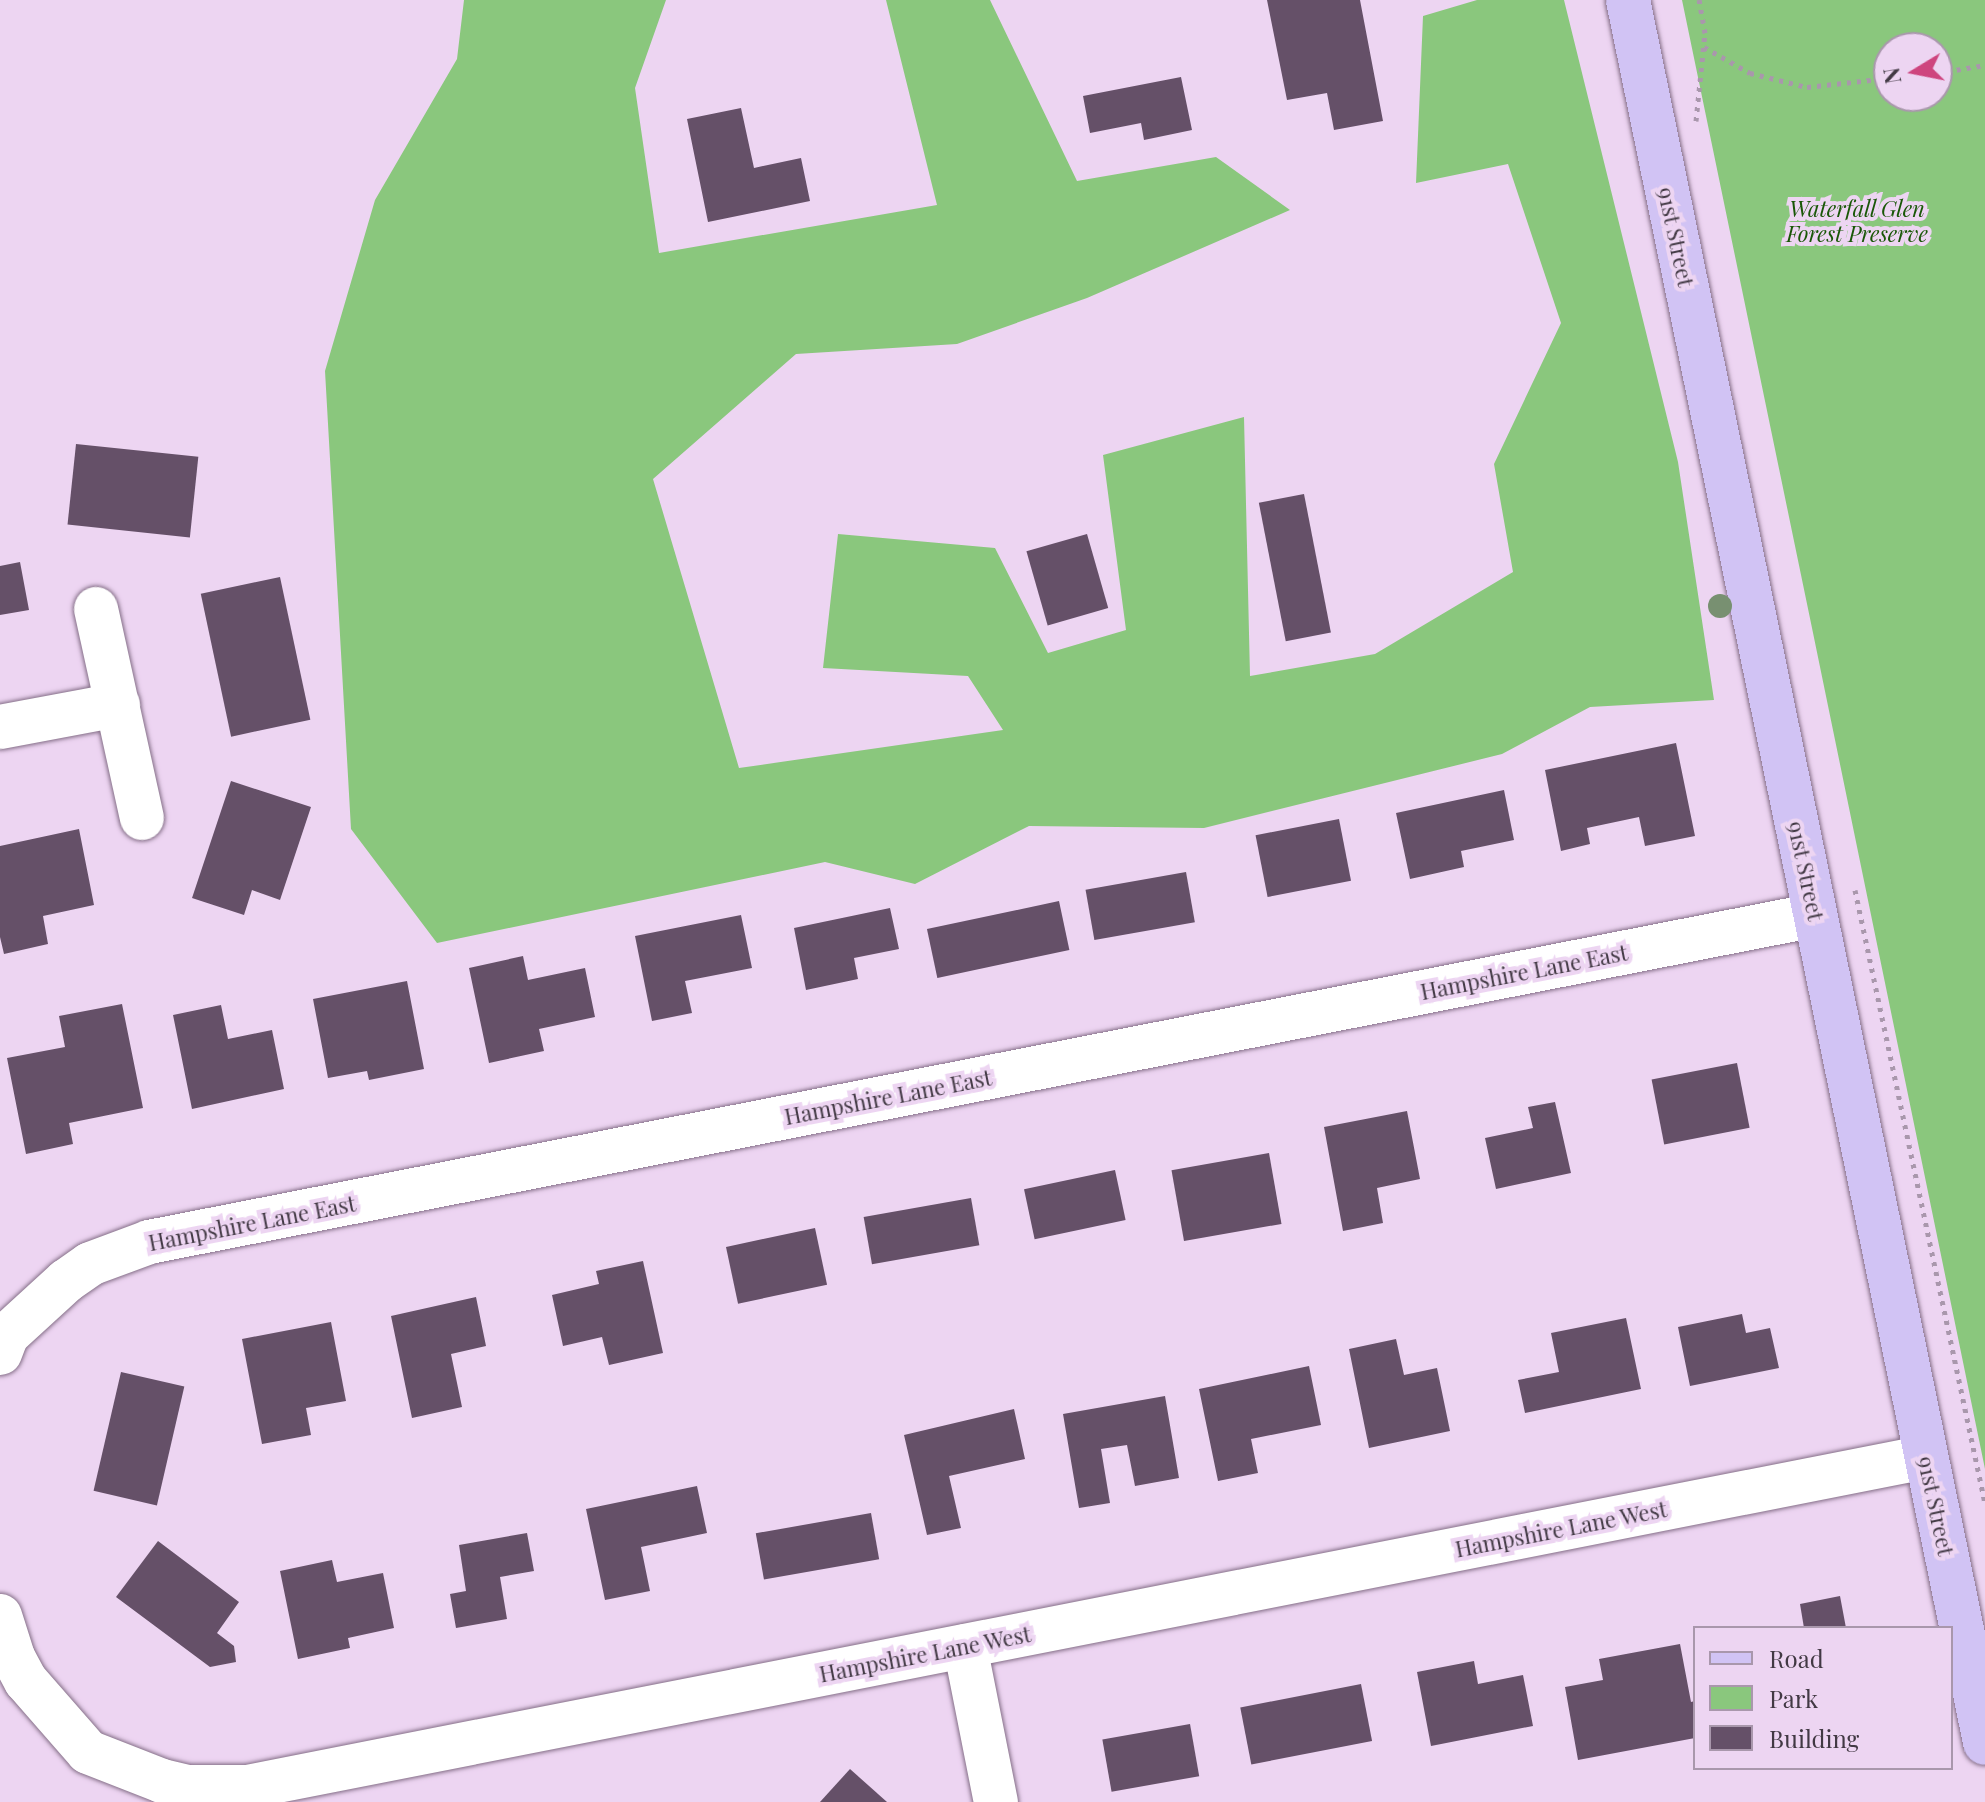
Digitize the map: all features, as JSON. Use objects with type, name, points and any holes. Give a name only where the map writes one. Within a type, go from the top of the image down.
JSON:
[{"type":"main road","name":"91st Street","points":[[1628,0],[1985,1743]]},
{"type":"street","points":[[96,609],[142,818]]},
{"type":"street","points":[[0,727],[118,705]]},
{"type":"street","name":"Hampshire Lane East","points":[[0,1353],[7,1335],[66,1281],[90,1264],[149,1242],[1815,915]]},
{"type":"street","name":"Hampshire Lane West","points":[[0,1616],[13,1657],[26,1681],[88,1752],[162,1781],[221,1789],[247,1787],[1926,1457]]},
{"type":"street","points":[[965,1646],[996,1802]]},
{"type":"path","points":[[1694,132],[1705,33],[1699,0]]},
{"type":"path","points":[[1704,47],[1750,73],[1807,87],[1873,80]]},
{"type":"path","points":[[1953,70],[1985,65]]},
{"type":"path","points":[[1853,880],[1985,1503]]},
{"type":"green space","points":[[464,0],[666,0],[635,88],[659,253],[937,205],[886,0],[990,0],[1077,181],[1216,157],[1290,210],[1087,298],[957,344],[796,354],[653,479],[739,768],[1003,730],[968,676],[823,668],[838,534],[995,548],[1048,653],[1126,630],[1103,455],[1244,417],[1250,676],[1375,654],[1513,572],[1494,464],[1561,323],[1508,164],[1416,183],[1423,16],[1477,0],[1564,0],[1678,462],[1714,700],[1590,707],[1502,754],[1204,828],[1029,826],[915,884],[825,862],[437,943],[351,829],[325,371],[375,200],[457,59]]},
{"type":"green space","name":"Waterfall Glen Forest Preserve","points":[[1682,0],[1985,0],[1985,1469]]},
{"type":"building","points":[[1267,0],[1360,0],[1383,121],[1334,130],[1327,93],[1287,100]]},
{"type":"building","points":[[1181,77],[1192,130],[1144,140],[1141,123],[1090,133],[1083,96]]},
{"type":"building","points":[[741,108],[754,168],[801,158],[810,201],[708,222],[687,119]]},
{"type":"building","points":[[76,444],[198,457],[190,537],[68,525]]},
{"type":"building","points":[[1304,494],[1331,632],[1286,641],[1259,503]]},
{"type":"building","points":[[1087,534],[1108,608],[1048,625],[1026,551]]},
{"type":"building","points":[[20,562],[29,610],[0,615],[0,566]]},
{"type":"building","points":[[280,577],[310,720],[231,737],[201,594]]},
{"type":"building","points":[[1676,743],[1695,836],[1645,846],[1639,817],[1587,828],[1590,844],[1561,851],[1545,770]]},
{"type":"building","points":[[231,781],[311,807],[280,900],[252,890],[244,915],[192,898]]},
{"type":"building","points":[[1504,790],[1514,840],[1461,851],[1464,867],[1410,879],[1396,813]]},
{"type":"building","points":[[1339,819],[1351,881],[1268,897],[1256,835]]},
{"type":"building","points":[[79,829],[94,905],[43,916],[48,944],[4,954],[0,937],[0,846]]},
{"type":"building","points":[[1186,872],[1195,922],[1094,940],[1086,890]]},
{"type":"building","points":[[1059,901],[1069,950],[937,978],[927,929]]},
{"type":"building","points":[[890,908],[899,949],[854,958],[858,979],[806,990],[794,928]]},
{"type":"building","points":[[741,915],[752,968],[685,981],[692,1013],[652,1021],[635,936]]},
{"type":"building","points":[[523,956],[528,980],[585,968],[595,1017],[539,1029],[544,1051],[489,1063],[469,968]]},
{"type":"building","points":[[407,981],[424,1069],[369,1080],[367,1071],[328,1078],[313,999]]},
{"type":"building","points":[[122,1004],[143,1108],[69,1123],[73,1144],[26,1154],[7,1058],[65,1047],[59,1016]]},
{"type":"building","points":[[221,1005],[228,1039],[272,1030],[284,1089],[192,1109],[173,1015]]},
{"type":"building","points":[[1737,1063],[1750,1128],[1664,1144],[1652,1080]]},
{"type":"building","points":[[1555,1102],[1571,1173],[1496,1189],[1485,1138],[1533,1128],[1528,1107]]},
{"type":"building","points":[[1407,1111],[1420,1179],[1377,1188],[1383,1223],[1343,1231],[1324,1127]]},
{"type":"building","points":[[1269,1153],[1282,1224],[1184,1241],[1172,1170]]},
{"type":"building","points":[[1115,1170],[1126,1220],[1035,1239],[1024,1189]]},
{"type":"building","points":[[971,1198],[979,1245],[872,1264],[864,1217]]},
{"type":"building","points":[[815,1228],[827,1285],[738,1304],[726,1247]]},
{"type":"building","points":[[643,1261],[663,1353],[609,1365],[602,1337],[563,1346],[552,1295],[599,1284],[596,1271]]},
{"type":"building","points":[[476,1297],[486,1346],[451,1354],[462,1407],[412,1418],[391,1316]]},
{"type":"building","points":[[1742,1314],[1746,1333],[1770,1328],[1779,1368],[1690,1386],[1678,1327]]},
{"type":"building","points":[[1626,1318],[1641,1389],[1525,1413],[1518,1380],[1559,1372],[1551,1333]]},
{"type":"building","points":[[331,1322],[346,1401],[306,1408],[311,1435],[262,1444],[242,1339]]},
{"type":"building","points":[[1396,1339],[1404,1375],[1437,1368],[1450,1431],[1369,1448],[1349,1349]]},
{"type":"building","points":[[1309,1366],[1321,1425],[1251,1439],[1258,1473],[1218,1481],[1199,1389]]},
{"type":"building","points":[[121,1372],[184,1387],[157,1505],[94,1491]]},
{"type":"building","points":[[1165,1396],[1179,1478],[1135,1486],[1127,1445],[1101,1449],[1110,1503],[1079,1508],[1063,1414]]},
{"type":"building","points":[[1014,1409],[1025,1459],[949,1476],[961,1528],[927,1535],[904,1435]]},
{"type":"building","points":[[697,1486],[707,1533],[641,1547],[650,1591],[605,1600],[586,1509]]},
{"type":"building","points":[[871,1513],[879,1559],[764,1580],[756,1533]]},
{"type":"building","points":[[527,1533],[534,1571],[500,1577],[507,1619],[456,1628],[450,1594],[466,1591],[459,1545]]},
{"type":"building","points":[[158,1541],[239,1602],[217,1633],[234,1646],[236,1662],[210,1667],[116,1597]]},
{"type":"building","points":[[332,1560],[337,1582],[383,1573],[394,1628],[348,1638],[350,1648],[298,1659],[280,1571]]},
{"type":"building","points":[[1840,1596],[1846,1626],[1804,1626],[1800,1604]]},
{"type":"building","points":[[1680,1644],[1693,1702],[1693,1738],[1578,1760],[1565,1687],[1603,1680],[1599,1659]]},
{"type":"building","points":[[1474,1661],[1478,1684],[1523,1675],[1533,1726],[1431,1746],[1417,1672]]},
{"type":"building","points":[[1361,1684],[1372,1741],[1251,1764],[1240,1707]]},
{"type":"building","points":[[1190,1724],[1199,1776],[1112,1792],[1102,1739]]},
{"type":"building","points":[[850,1769],[887,1802],[820,1802]]}]
